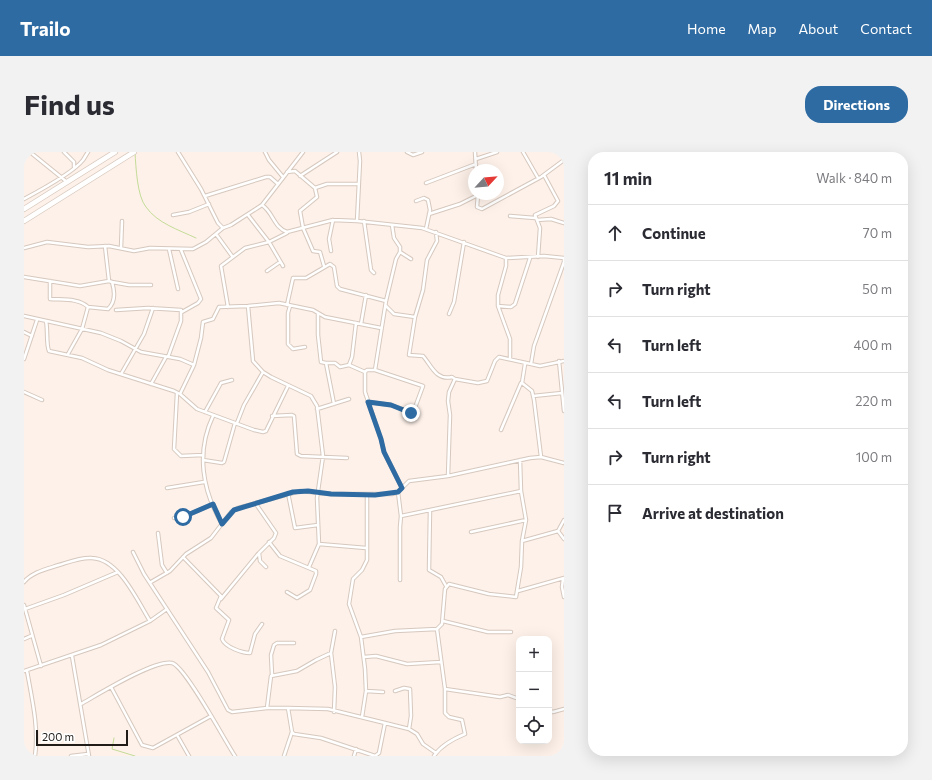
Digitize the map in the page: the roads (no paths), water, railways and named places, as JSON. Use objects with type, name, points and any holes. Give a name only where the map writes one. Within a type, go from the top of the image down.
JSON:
[{"type":"highway","points":[[24,209],[116,152]]},
{"type":"highway","points":[[24,221],[134,152]]},
{"type":"street","points":[[30,152],[60,178],[67,182]]},
{"type":"street","points":[[64,152],[74,162],[74,167]]},
{"type":"street","points":[[24,199],[44,189],[60,178],[82,161],[88,152]]},
{"type":"street","points":[[178,152],[205,196],[215,217],[223,228]]},
{"type":"street","points":[[265,152],[269,160],[283,177]]},
{"type":"street","points":[[24,248],[47,242],[88,248],[105,246],[134,251],[150,248],[181,250],[193,249],[223,228],[248,215],[262,205],[302,152]]},
{"type":"street","points":[[300,176],[337,152]]},
{"type":"street","points":[[357,221],[359,152]]},
{"type":"street","points":[[407,152],[413,155],[422,152]]},
{"type":"street","points":[[475,152],[476,164]]},
{"type":"street","points":[[476,159],[497,152]]},
{"type":"street","points":[[522,152],[538,178]]},
{"type":"street","points":[[504,197],[544,175],[564,160]]},
{"type":"street","points":[[426,183],[468,167]]},
{"type":"street","points":[[287,172],[295,171],[315,188],[317,197],[300,211],[303,228],[313,251],[320,254],[324,266]]},
{"type":"street","points":[[538,256],[540,228],[535,215],[538,212],[554,206],[558,201],[544,175]]},
{"type":"street","points":[[205,196],[266,177],[270,177],[278,184]]},
{"type":"street","points":[[315,188],[327,184],[359,184]]},
{"type":"street","points":[[416,201],[424,198],[428,200],[430,206],[426,229]]},
{"type":"street","points":[[429,214],[460,204],[468,200]]},
{"type":"street","points":[[478,200],[477,207],[482,209],[498,200]]},
{"type":"street","points":[[173,215],[189,212],[209,204]]},
{"type":"street","points":[[262,205],[266,208],[280,230],[287,232]]},
{"type":"street","points":[[248,215],[269,242],[283,266]]},
{"type":"street","points":[[510,216],[551,220],[564,223]]},
{"type":"street","points":[[331,251],[329,239],[333,220]]},
{"type":"street","points":[[228,307],[221,266],[232,256],[245,248],[269,242],[287,232],[333,220],[357,221],[426,229],[436,231],[506,258],[530,258],[538,256],[564,258],[564,262],[534,346],[531,365]]},
{"type":"street","points":[[121,248],[122,221]]},
{"type":"street","points":[[364,222],[370,270],[374,273]]},
{"type":"street","points":[[375,370],[386,301],[396,259],[400,252],[400,247],[394,238],[392,225]]},
{"type":"street","points":[[436,231],[437,241],[428,260],[424,290],[415,317],[409,355],[423,356],[432,371],[448,378],[452,376],[455,379],[485,383],[489,378],[497,358],[510,358],[525,364],[540,366],[564,361]]},
{"type":"street","points":[[216,234],[232,256]]},
{"type":"street","points":[[449,314],[454,302],[464,242]]},
{"type":"street","points":[[50,281],[50,299],[72,300],[85,304],[88,307],[108,309],[112,305],[114,295],[105,246]]},
{"type":"street","points":[[169,249],[178,289]]},
{"type":"street","points":[[150,384],[173,346],[182,312],[198,303],[201,299],[181,250]]},
{"type":"street","points":[[400,252],[411,259]]},
{"type":"street","points":[[506,258],[506,266],[498,296],[498,306],[510,339],[510,358]]},
{"type":"street","points":[[498,306],[511,307],[515,304],[530,258]]},
{"type":"street","points":[[267,271],[280,262]]},
{"type":"street","points":[[305,347],[293,348],[288,344],[288,306],[292,279],[295,277],[306,278],[324,266],[330,264],[334,267],[337,286],[340,289],[386,301]]},
{"type":"street","points":[[24,276],[80,286],[111,282],[151,286]]},
{"type":"street","points":[[360,324],[366,295]]},
{"type":"street","points":[[203,455],[181,456],[174,450],[179,394],[194,365],[201,338],[203,322],[213,319],[218,308],[248,306],[272,302],[313,310],[325,317],[381,328]]},
{"type":"street","points":[[248,306],[251,353],[254,361],[263,372],[288,386],[311,396],[318,409],[323,456],[318,492],[319,544],[308,568]]},
{"type":"street","points":[[386,306],[394,314],[415,317]]},
{"type":"street","points":[[68,354],[82,329],[88,307]]},
{"type":"street","points":[[116,310],[153,308],[182,310],[182,312]]},
{"type":"street","points":[[121,374],[144,334],[153,308]]},
{"type":"street","points":[[318,313],[319,355],[321,362],[334,363],[340,367],[349,365],[365,372],[367,370],[375,370],[421,384],[423,388],[413,412],[391,405],[368,402]]},
{"type":"street","points":[[24,316],[111,336],[135,350],[194,365]]},
{"type":"street","points":[[24,359],[37,320]]},
{"type":"street","points":[[46,321],[48,331],[48,349],[53,352],[68,354],[91,361],[121,374],[179,394],[197,409],[213,416],[264,432],[288,386]]},
{"type":"street","points":[[349,365],[352,357],[356,323]]},
{"type":"street","points":[[24,332],[32,336]]},
{"type":"street","points":[[559,361],[564,411]]},
{"type":"street","points":[[326,363],[334,404]]},
{"type":"street","points":[[501,430],[522,383],[525,364]]},
{"type":"street","points":[[203,460],[224,462],[236,423],[244,405],[263,372]]},
{"type":"street","points":[[365,372],[365,392],[368,402],[384,452],[402,488]]},
{"type":"street","points":[[448,476],[448,443],[450,426],[448,401],[449,392],[455,379]]},
{"type":"street","points":[[206,412],[221,383],[232,380]]},
{"type":"street","points":[[522,383],[532,391],[541,457]]},
{"type":"street","points":[[24,392],[42,400]]},
{"type":"street","points":[[533,396],[562,393]]},
{"type":"street","points":[[318,409],[349,399]]},
{"type":"street","points":[[272,416],[293,415],[297,454],[301,456],[347,458]]},
{"type":"street","points":[[213,416],[205,435],[203,455],[204,482],[222,524]]},
{"type":"street","points":[[151,582],[167,573],[183,557],[211,538],[234,510],[288,493],[300,490],[331,494],[398,492],[406,483],[412,480],[448,476],[520,460],[541,457],[564,462]]},
{"type":"street","points":[[446,586],[451,585],[467,590],[476,590],[513,598],[516,597],[518,591],[522,541],[526,520],[520,492],[520,460]]},
{"type":"street","points":[[167,488],[204,482]]},
{"type":"street","points":[[398,492],[401,516],[400,580]]},
{"type":"street","points":[[401,516],[520,492]]},
{"type":"street","points":[[288,493],[295,528],[318,525]]},
{"type":"street","points":[[362,717],[366,691],[364,657],[361,637],[349,604],[353,579],[362,570],[367,560],[367,494]]},
{"type":"street","points":[[174,518],[183,517],[213,504]]},
{"type":"street","points":[[256,504],[276,534],[274,538],[258,553],[221,599],[216,608],[229,618],[230,622],[222,639],[224,643],[238,650],[250,653],[255,634],[262,624]]},
{"type":"street","points":[[361,637],[395,631],[438,629],[441,627],[443,621],[446,586],[441,577],[429,570],[430,510]]},
{"type":"street","points":[[471,532],[526,520]]},
{"type":"street","points":[[522,541],[558,531],[564,520]]},
{"type":"street","points":[[558,531],[564,539]]},
{"type":"street","points":[[158,533],[162,565],[167,573]]},
{"type":"street","points":[[269,542],[280,556],[316,572],[310,590],[296,598],[287,592]]},
{"type":"street","points":[[319,544],[366,548]]},
{"type":"street","points":[[133,552],[167,609],[208,672],[228,710],[232,712],[267,708],[328,709],[334,712],[362,717],[409,729],[416,734],[423,744],[435,755],[448,742],[465,734],[462,720],[449,717],[445,713],[445,690],[438,629]]},
{"type":"street","points":[[258,553],[260,561],[266,566]]},
{"type":"street","points":[[24,582],[30,576],[44,570],[90,557],[113,566],[150,621]]},
{"type":"street","points":[[183,557],[219,593],[221,599]]},
{"type":"street","points":[[25,609],[64,595],[118,572]]},
{"type":"street","points":[[518,591],[563,579],[562,587],[564,597]]},
{"type":"street","points":[[24,605],[31,636],[41,666]]},
{"type":"street","points":[[35,756],[37,740],[36,723],[26,671],[101,645],[150,621],[167,609]]},
{"type":"street","points":[[443,621],[488,632],[511,632]]},
{"type":"street","points":[[334,712],[335,687],[331,653],[336,631]]},
{"type":"street","points":[[24,639],[31,636]]},
{"type":"street","points":[[267,708],[269,684],[272,675],[271,655],[274,645],[277,643],[294,642]]},
{"type":"street","points":[[272,675],[297,672],[316,660],[331,653]]},
{"type":"street","points":[[71,756],[88,755],[81,704],[72,656]]},
{"type":"street","points":[[364,657],[376,656],[407,664],[441,662]]},
{"type":"street","points":[[81,704],[153,666],[171,663],[176,665],[182,671],[235,756]]},
{"type":"street","points":[[111,687],[142,745],[153,748],[211,716]]},
{"type":"street","points":[[395,691],[404,688],[410,689],[411,716],[409,729]]},
{"type":"street","points":[[445,690],[500,697],[508,695],[516,698]]},
{"type":"street","points":[[366,691],[383,692]]},
{"type":"street","points":[[284,756],[292,732],[288,708]]},
{"type":"street","points":[[552,712],[564,709]]},
{"type":"street","points":[[292,732],[294,734],[321,738],[375,756],[378,754],[385,723]]},
{"type":"street","points":[[177,735],[189,756]]},
{"type":"street","points":[[354,756],[356,749]]},
{"type":"waterway","points":[[135,153],[139,189],[146,207],[162,222],[196,238]]},
{"type":"waterway","points":[[114,738],[112,749],[135,756]]}]
